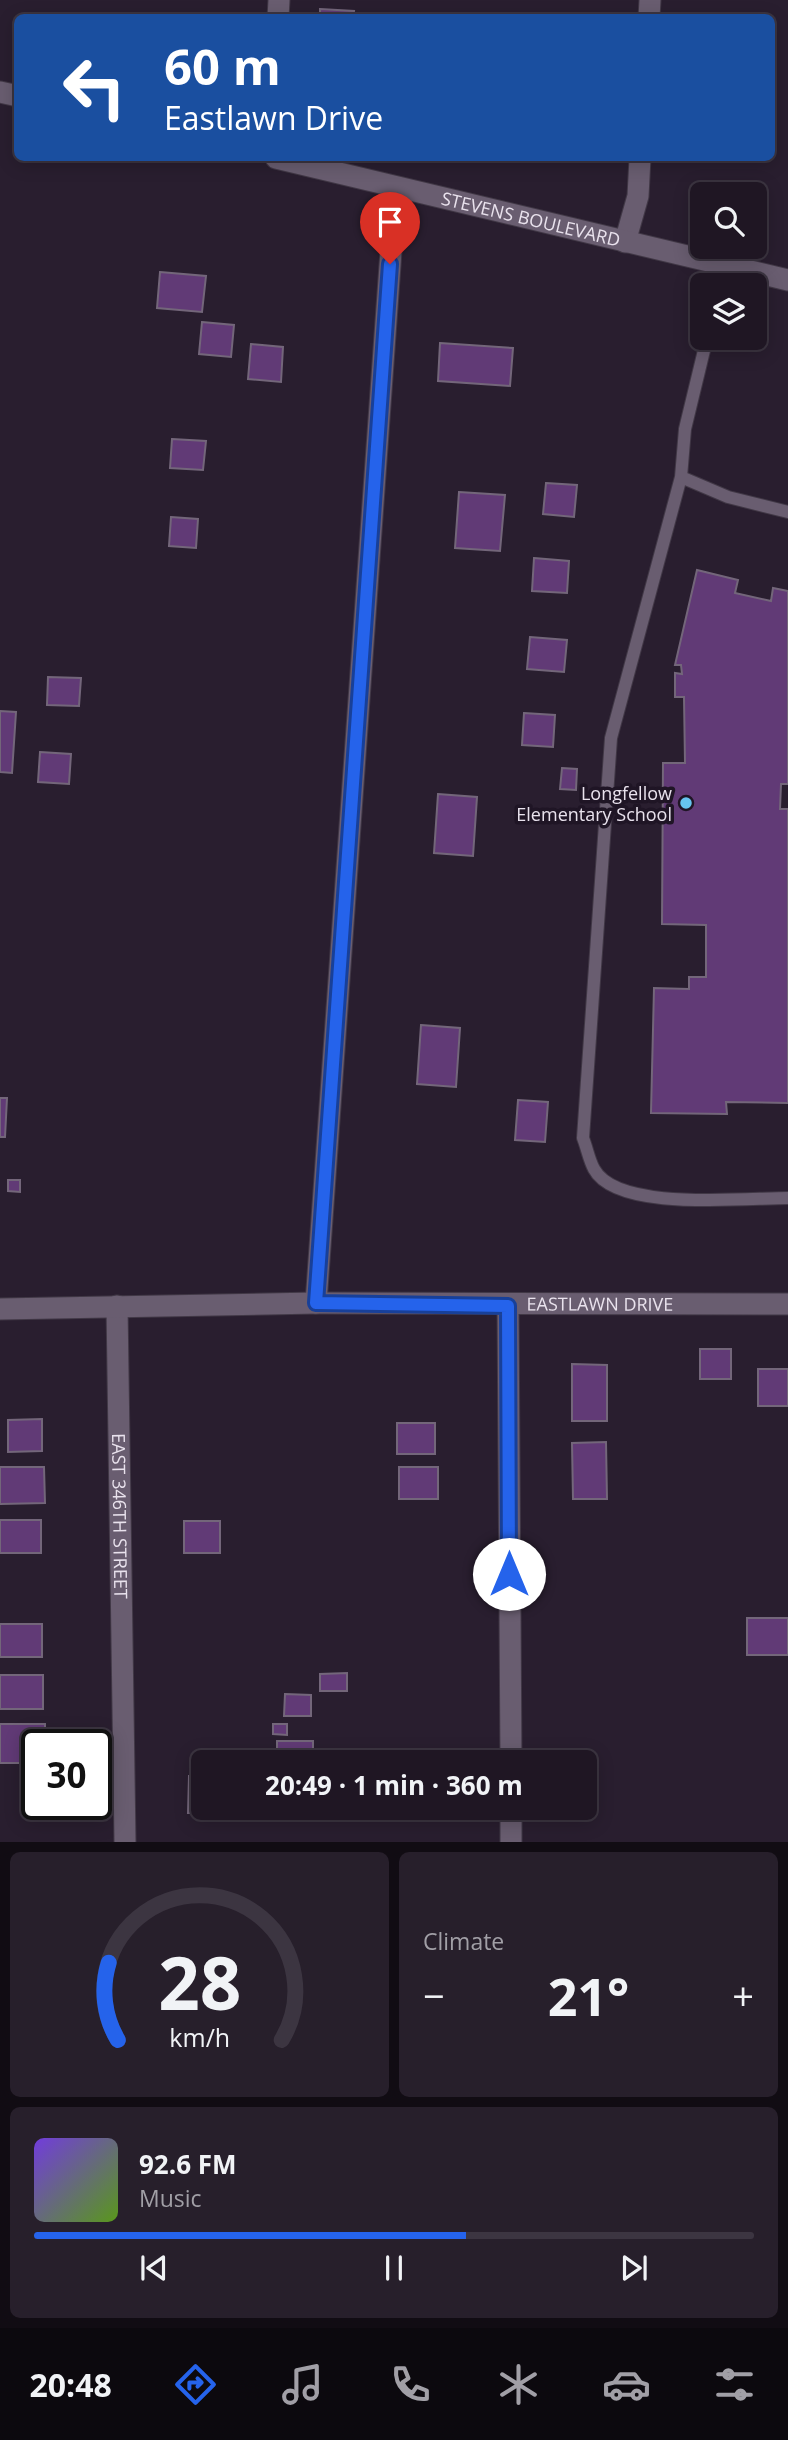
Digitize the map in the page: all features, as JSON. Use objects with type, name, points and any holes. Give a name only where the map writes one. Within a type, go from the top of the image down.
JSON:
[{"type":"street","name":"STEVENS BOULEVARD","points":[[288,161],[625,242],[717,273]]},
{"type":"street","points":[[625,242],[638,196],[640,161]]},
{"type":"street","points":[[316,1303],[391,251],[399,188]]},
{"type":"street","name":"STEVENS BOULEVARD","points":[[767,278],[788,280]]},
{"type":"street","name":"EASTLAWN DRIVE","points":[[117,1306],[316,1303],[508,1306],[788,1304]]},
{"type":"street","points":[[0,1309],[117,1306]]},
{"type":"street","name":"EAST 346TH STREET","points":[[117,1306],[125,1842]]},
{"type":"street","points":[[508,1306],[511,1750]]},
{"type":"street","points":[[511,1820],[511,1842]]},
{"type":"lane","points":[[704,350],[685,429],[681,477],[611,738],[583,1138],[594,1171],[615,1189],[646,1197],[788,1198]]},
{"type":"lane","points":[[681,477],[728,497],[788,512]]},
{"type":"building","points":[[320,9],[354,11],[354,14],[320,14]]},
{"type":"building","points":[[160,272],[206,276],[202,312],[157,308]]},
{"type":"building","points":[[202,322],[234,325],[231,357],[199,354]]},
{"type":"building","points":[[440,343],[513,348],[510,386],[438,381]]},
{"type":"building","points":[[251,344],[283,347],[281,382],[248,379]]},
{"type":"building","points":[[172,439],[206,441],[203,470],[170,468]]},
{"type":"building","points":[[546,483],[577,485],[574,517],[543,514]]},
{"type":"building","points":[[459,492],[505,495],[500,551],[455,548]]},
{"type":"building","points":[[171,517],[198,519],[196,548],[169,546]]},
{"type":"building","points":[[534,558],[569,561],[567,593],[532,591]]},
{"type":"building","points":[[697,570],[738,580],[735,593],[771,601],[773,588],[788,591],[788,784],[781,784],[780,809],[788,809],[788,1103],[726,1102],[727,1114],[651,1113],[654,988],[689,989],[689,977],[706,977],[706,925],[662,924],[663,763],[685,763],[684,697],[675,697],[675,673],[682,674],[681,665],[675,665]]},
{"type":"building","points":[[530,637],[567,640],[564,672],[527,669]]},
{"type":"building","points":[[48,677],[81,678],[79,706],[47,705]]},
{"type":"building","points":[[0,711],[16,712],[12,773],[0,772]]},
{"type":"building","points":[[524,713],[555,715],[553,747],[522,745]]},
{"type":"building","points":[[40,752],[71,754],[69,784],[38,782]]},
{"type":"building","points":[[562,768],[577,769],[576,790],[560,789]]},
{"type":"building","points":[[438,794],[477,797],[473,856],[434,853]]},
{"type":"building","points":[[421,1025],[460,1028],[456,1087],[417,1084]]},
{"type":"building","points":[[0,1098],[7,1098],[5,1137],[0,1137]]},
{"type":"building","points":[[518,1100],[548,1102],[545,1142],[515,1140]]},
{"type":"building","points":[[8,1180],[20,1180],[20,1192],[8,1191]]},
{"type":"building","points":[[700,1349],[731,1349],[731,1379],[700,1379]]},
{"type":"building","points":[[572,1364],[607,1365],[607,1421],[572,1421]]},
{"type":"building","points":[[758,1369],[788,1369],[788,1406],[758,1406]]},
{"type":"building","points":[[42,1419],[42,1451],[8,1452],[8,1420]]},
{"type":"building","points":[[397,1423],[435,1423],[435,1454],[397,1454]]},
{"type":"building","points":[[606,1442],[607,1499],[573,1499],[572,1443]]},
{"type":"building","points":[[0,1467],[44,1467],[45,1503],[0,1504]]},
{"type":"building","points":[[399,1467],[438,1467],[438,1499],[399,1499]]},
{"type":"building","points":[[0,1520],[41,1520],[41,1553],[0,1553]]},
{"type":"building","points":[[184,1521],[220,1521],[220,1553],[184,1553]]},
{"type":"building","points":[[747,1618],[788,1618],[788,1655],[747,1655]]},
{"type":"building","points":[[0,1624],[42,1624],[42,1657],[0,1657]]},
{"type":"building","points":[[347,1673],[347,1691],[320,1691],[320,1674]]},
{"type":"building","points":[[0,1675],[43,1675],[43,1709],[0,1709]]},
{"type":"building","points":[[285,1694],[311,1695],[311,1716],[284,1716]]},
{"type":"building","points":[[0,1724],[45,1724],[45,1729],[21,1729],[21,1763],[0,1763]]},
{"type":"building","points":[[273,1724],[287,1724],[287,1735],[273,1734]]},
{"type":"building","points":[[277,1741],[313,1741],[313,1750],[277,1750]]},
{"type":"building","points":[[189,1776],[191,1776],[191,1813],[188,1813]]},
{"type":"place","name":"Longfellow Elementary School","points":[[686,803]]},
{"type":"route","points":[[390,264],[316,1303],[508,1306],[509,1574]]}]
